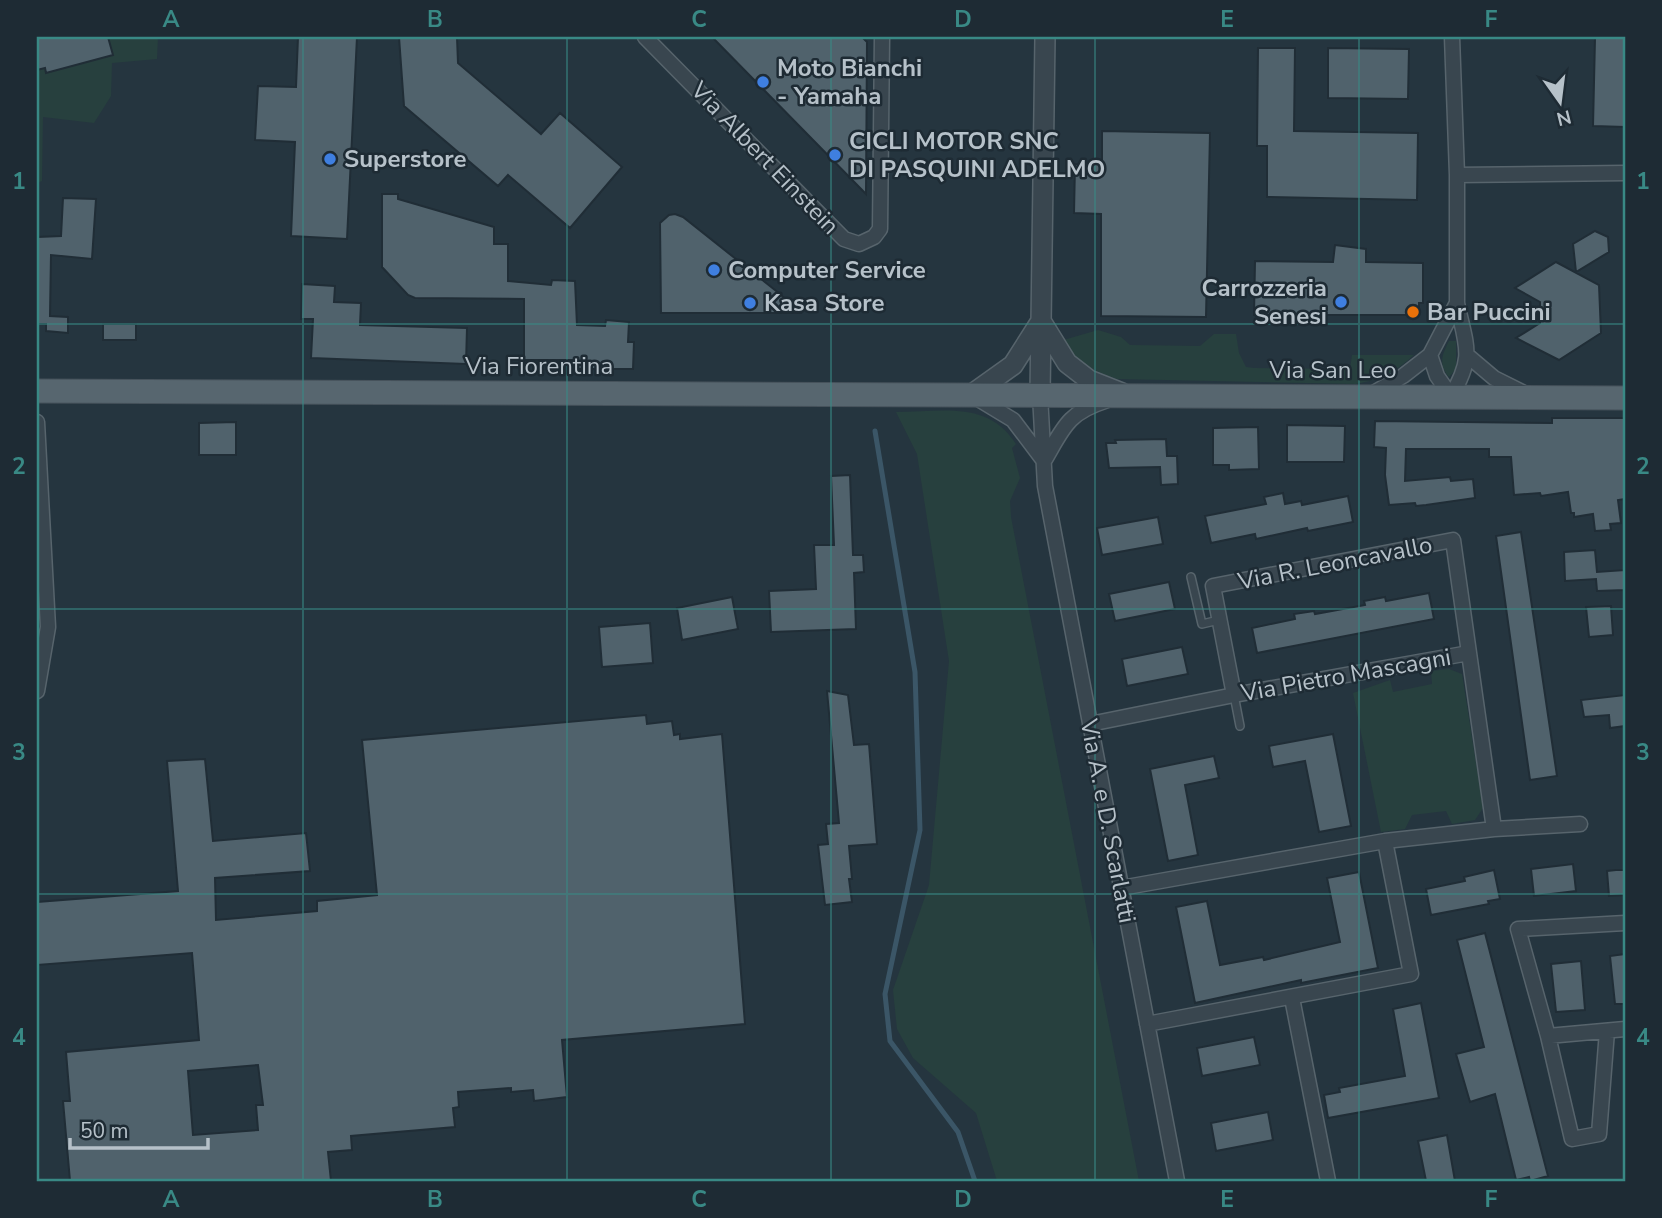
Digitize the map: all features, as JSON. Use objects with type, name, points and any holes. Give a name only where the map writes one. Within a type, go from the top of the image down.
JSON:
[{"type":"main road","name":"Via Fiorentina","points":[[37,391],[1040,395]]},
{"type":"main road","name":"Via San Leo","points":[[1040,395],[1625,398]]},
{"type":"street","name":"Via Albert Einstein","points":[[645,37],[844,239],[859,244],[874,237],[880,229],[882,37]]},
{"type":"street","points":[[1040,395],[1045,37]]},
{"type":"street","points":[[1430,355],[1437,376],[1451,396],[1462,378],[1468,356],[1457,303],[1457,175],[1452,37]]},
{"type":"street","points":[[1457,175],[1625,173]]},
{"type":"street","points":[[1366,397],[1403,376],[1430,355],[1457,303]]},
{"type":"street","points":[[1041,321],[1013,365],[971,394],[1013,420],[1044,461],[1068,421],[1087,407],[1127,395]]},
{"type":"street","points":[[1041,321],[1067,363],[1089,380],[1127,395]]},
{"type":"street","points":[[1468,356],[1494,378],[1533,398]]},
{"type":"street","name":"Via A. e D. Scarlatti","points":[[1040,395],[1045,486],[1177,1181]]},
{"type":"street","points":[[37,422],[48,627],[37,691]]},
{"type":"street","name":"Via R. Leoncavallo","points":[[1234,695],[1213,586],[1453,540],[1469,653]]},
{"type":"street","name":"Via Pietro Mascagni","points":[[1090,724],[1469,653],[1494,829]]},
{"type":"street","points":[[1121,888],[1385,841],[1494,829],[1580,824]]},
{"type":"street","points":[[1147,1024],[1411,974],[1385,841]]},
{"type":"street","points":[[1607,1031],[1600,1135],[1572,1139],[1548,1036],[1518,929],[1625,923]]},
{"type":"street","points":[[1292,998],[1328,1181]]},
{"type":"street","points":[[1548,1036],[1625,1029]]},
{"type":"lane","points":[[1191,578],[1202,624],[1220,620]]},
{"type":"lane","points":[[1234,695],[1240,726]]},
{"type":"green space","points":[[37,37],[158,37],[157,59],[112,63],[111,96],[94,123],[43,117],[42,181],[37,183]]},
{"type":"green space","points":[[1098,330],[1121,337],[1130,345],[1200,346],[1214,334],[1236,334],[1239,353],[1246,367],[1254,368],[1350,369],[1352,355],[1414,355],[1388,374],[1356,384],[1117,379],[1086,364],[1060,341]]},
{"type":"green space","points":[[1449,341],[1456,341],[1456,369],[1449,377],[1443,368],[1442,359]]},
{"type":"green space","points":[[947,411],[978,415],[992,420],[1005,430],[1016,444],[1012,448],[1020,478],[1010,501],[1011,517],[1139,1181],[997,1181],[976,1113],[913,1058],[897,1029],[893,990],[929,885],[949,661],[917,454],[896,412]]},
{"type":"green space","points":[[1449,669],[1462,674],[1483,808],[1475,820],[1452,824],[1446,811],[1412,815],[1405,829],[1381,832],[1353,693],[1390,680],[1393,692],[1432,684],[1431,671]]},
{"type":"building","points":[[37,37],[108,37],[113,55],[46,73],[45,68],[37,70]]},
{"type":"building","points":[[298,37],[357,37],[347,239],[291,236],[295,142],[255,140],[258,86],[296,87]]},
{"type":"building","points":[[399,37],[457,37],[458,63],[541,134],[560,113],[622,167],[570,228],[508,175],[498,186],[404,106]]},
{"type":"building","points":[[712,37],[862,37],[867,42],[866,194]]},
{"type":"building","points":[[1625,37],[1625,127],[1593,126],[1595,38]]},
{"type":"building","points":[[1258,48],[1295,48],[1294,131],[1418,133],[1417,200],[1267,197],[1267,146],[1257,146]]},
{"type":"building","points":[[1328,48],[1409,49],[1408,99],[1328,98]]},
{"type":"building","points":[[1102,131],[1210,133],[1206,317],[1101,316],[1101,214],[1074,213],[1075,164],[1102,164]]},
{"type":"building","points":[[382,194],[398,194],[398,199],[494,227],[494,244],[508,244],[508,281],[551,285],[552,280],[575,281],[577,325],[605,326],[606,320],[629,322],[628,342],[634,342],[633,369],[576,369],[576,360],[524,360],[524,299],[415,298],[408,295],[382,267]]},
{"type":"building","points":[[63,198],[96,199],[92,259],[51,255],[50,316],[68,317],[68,333],[46,331],[46,324],[37,324],[37,237],[61,236]]},
{"type":"building","points":[[669,215],[683,217],[800,313],[661,313],[660,223]]},
{"type":"building","points":[[1595,231],[1608,237],[1609,252],[1576,272],[1573,244]]},
{"type":"building","points":[[1335,245],[1366,249],[1366,262],[1423,263],[1423,303],[1419,303],[1419,315],[1254,315],[1255,261],[1333,262]]},
{"type":"building","points":[[1556,262],[1599,285],[1601,333],[1559,360],[1516,338],[1540,323],[1540,302],[1515,288]]},
{"type":"building","points":[[302,284],[335,286],[334,302],[361,303],[360,325],[467,328],[466,364],[311,358],[313,319],[301,319]]},
{"type":"building","points":[[103,324],[136,324],[136,340],[103,340]]},
{"type":"building","points":[[1552,418],[1625,418],[1625,499],[1618,500],[1621,523],[1610,524],[1611,530],[1595,531],[1593,514],[1574,517],[1568,492],[1541,496],[1540,493],[1514,495],[1511,457],[1489,457],[1489,449],[1406,449],[1405,481],[1450,477],[1451,481],[1473,479],[1475,498],[1416,506],[1415,503],[1389,505],[1385,475],[1386,448],[1374,447],[1375,421],[1552,423]]},
{"type":"building","points":[[236,422],[236,455],[199,455],[199,423]]},
{"type":"building","points":[[1287,425],[1345,426],[1344,462],[1287,462]]},
{"type":"building","points":[[1258,427],[1259,469],[1229,470],[1229,465],[1213,465],[1213,428]]},
{"type":"building","points":[[1166,439],[1167,456],[1177,456],[1178,484],[1161,485],[1160,467],[1109,468],[1106,443],[1116,443],[1115,440]]},
{"type":"building","points":[[850,475],[853,555],[863,555],[864,572],[854,573],[856,629],[771,632],[769,591],[816,589],[814,545],[834,545],[831,476]]},
{"type":"building","points":[[1283,493],[1285,504],[1301,501],[1302,505],[1348,496],[1353,522],[1256,539],[1255,534],[1211,543],[1205,516],[1266,504],[1264,497]]},
{"type":"building","points":[[1158,517],[1163,544],[1102,555],[1097,528]]},
{"type":"building","points":[[1521,532],[1557,776],[1530,780],[1496,536]]},
{"type":"building","points":[[1595,550],[1597,572],[1625,570],[1625,590],[1597,591],[1596,579],[1565,581],[1564,552]]},
{"type":"building","points":[[1169,582],[1175,609],[1115,621],[1109,594]]},
{"type":"building","points":[[1429,593],[1434,619],[1257,653],[1252,628],[1295,619],[1294,614],[1314,611],[1315,614],[1365,605],[1364,601],[1385,597],[1386,601]]},
{"type":"building","points":[[732,597],[738,629],[682,640],[677,608]]},
{"type":"building","points":[[1611,606],[1613,635],[1589,637],[1586,607]]},
{"type":"building","points":[[650,623],[653,663],[602,667],[599,627]]},
{"type":"building","points":[[1182,647],[1188,674],[1127,686],[1122,659]]},
{"type":"building","points":[[827,691],[848,695],[854,745],[869,744],[877,844],[849,846],[852,902],[825,905],[818,845],[828,844],[826,824],[839,823]]},
{"type":"building","points":[[1625,695],[1625,726],[1610,728],[1609,715],[1584,717],[1581,700]]},
{"type":"building","points":[[646,715],[647,724],[672,721],[674,735],[680,734],[680,739],[722,734],[745,1024],[562,1040],[567,1097],[534,1101],[533,1090],[511,1092],[511,1088],[458,1092],[459,1107],[453,1108],[455,1127],[351,1136],[352,1150],[328,1152],[331,1181],[70,1181],[63,1101],[70,1101],[66,1052],[199,1040],[192,953],[37,965],[37,902],[178,891],[167,761],[205,759],[213,841],[306,833],[310,871],[215,878],[216,920],[317,911],[317,901],[377,895],[362,740]],"holes":[[[258,1065],[263,1105],[256,1105],[258,1130],[193,1135],[188,1071]]]},
{"type":"building","points":[[1333,734],[1351,826],[1319,832],[1305,761],[1273,767],[1269,746]]},
{"type":"building","points":[[1214,756],[1219,778],[1185,785],[1198,855],[1168,861],[1150,769]]},
{"type":"building","points":[[1573,864],[1576,891],[1534,896],[1531,869]]},
{"type":"building","points":[[1494,870],[1500,899],[1488,901],[1489,904],[1431,915],[1426,889],[1465,881],[1464,877]]},
{"type":"building","points":[[1625,870],[1625,895],[1609,896],[1607,871]]},
{"type":"building","points":[[1359,872],[1378,968],[1301,983],[1301,980],[1195,1003],[1176,907],[1207,901],[1220,965],[1263,957],[1264,960],[1340,942],[1327,878]]},
{"type":"building","points":[[1485,933],[1548,1176],[1530,1181],[1529,1177],[1516,1180],[1495,1094],[1470,1102],[1456,1054],[1484,1047],[1457,940]]},
{"type":"building","points":[[1625,954],[1625,1004],[1615,1004],[1610,956]]},
{"type":"building","points":[[1581,961],[1585,1010],[1556,1012],[1551,964]]},
{"type":"building","points":[[1421,1003],[1439,1098],[1328,1118],[1324,1095],[1340,1092],[1339,1088],[1405,1076],[1393,1009]]},
{"type":"building","points":[[1254,1037],[1260,1065],[1202,1076],[1197,1048]]},
{"type":"building","points":[[1268,1112],[1273,1140],[1216,1151],[1211,1123]]},
{"type":"building","points":[[1447,1135],[1455,1181],[1426,1181],[1418,1141]]},
{"type":"waterway","points":[[875,431],[915,672],[920,830],[885,994],[890,1041],[958,1132],[975,1181]]},
{"type":"place","name":"Moto Bianchi - Yamaha","points":[[763,82]]},
{"type":"place","name":"CICLI MOTOR SNC DI PASQUINI ADELMO","points":[[835,155]]},
{"type":"place","name":"Superstore","points":[[330,159]]},
{"type":"place","name":"Computer Service","points":[[714,270]]},
{"type":"place","name":"Carrozzeria Senesi","points":[[1341,302]]},
{"type":"place","name":"Kasa Store","points":[[750,303]]},
{"type":"place","name":"Bar Puccini","points":[[1413,312]]}]
